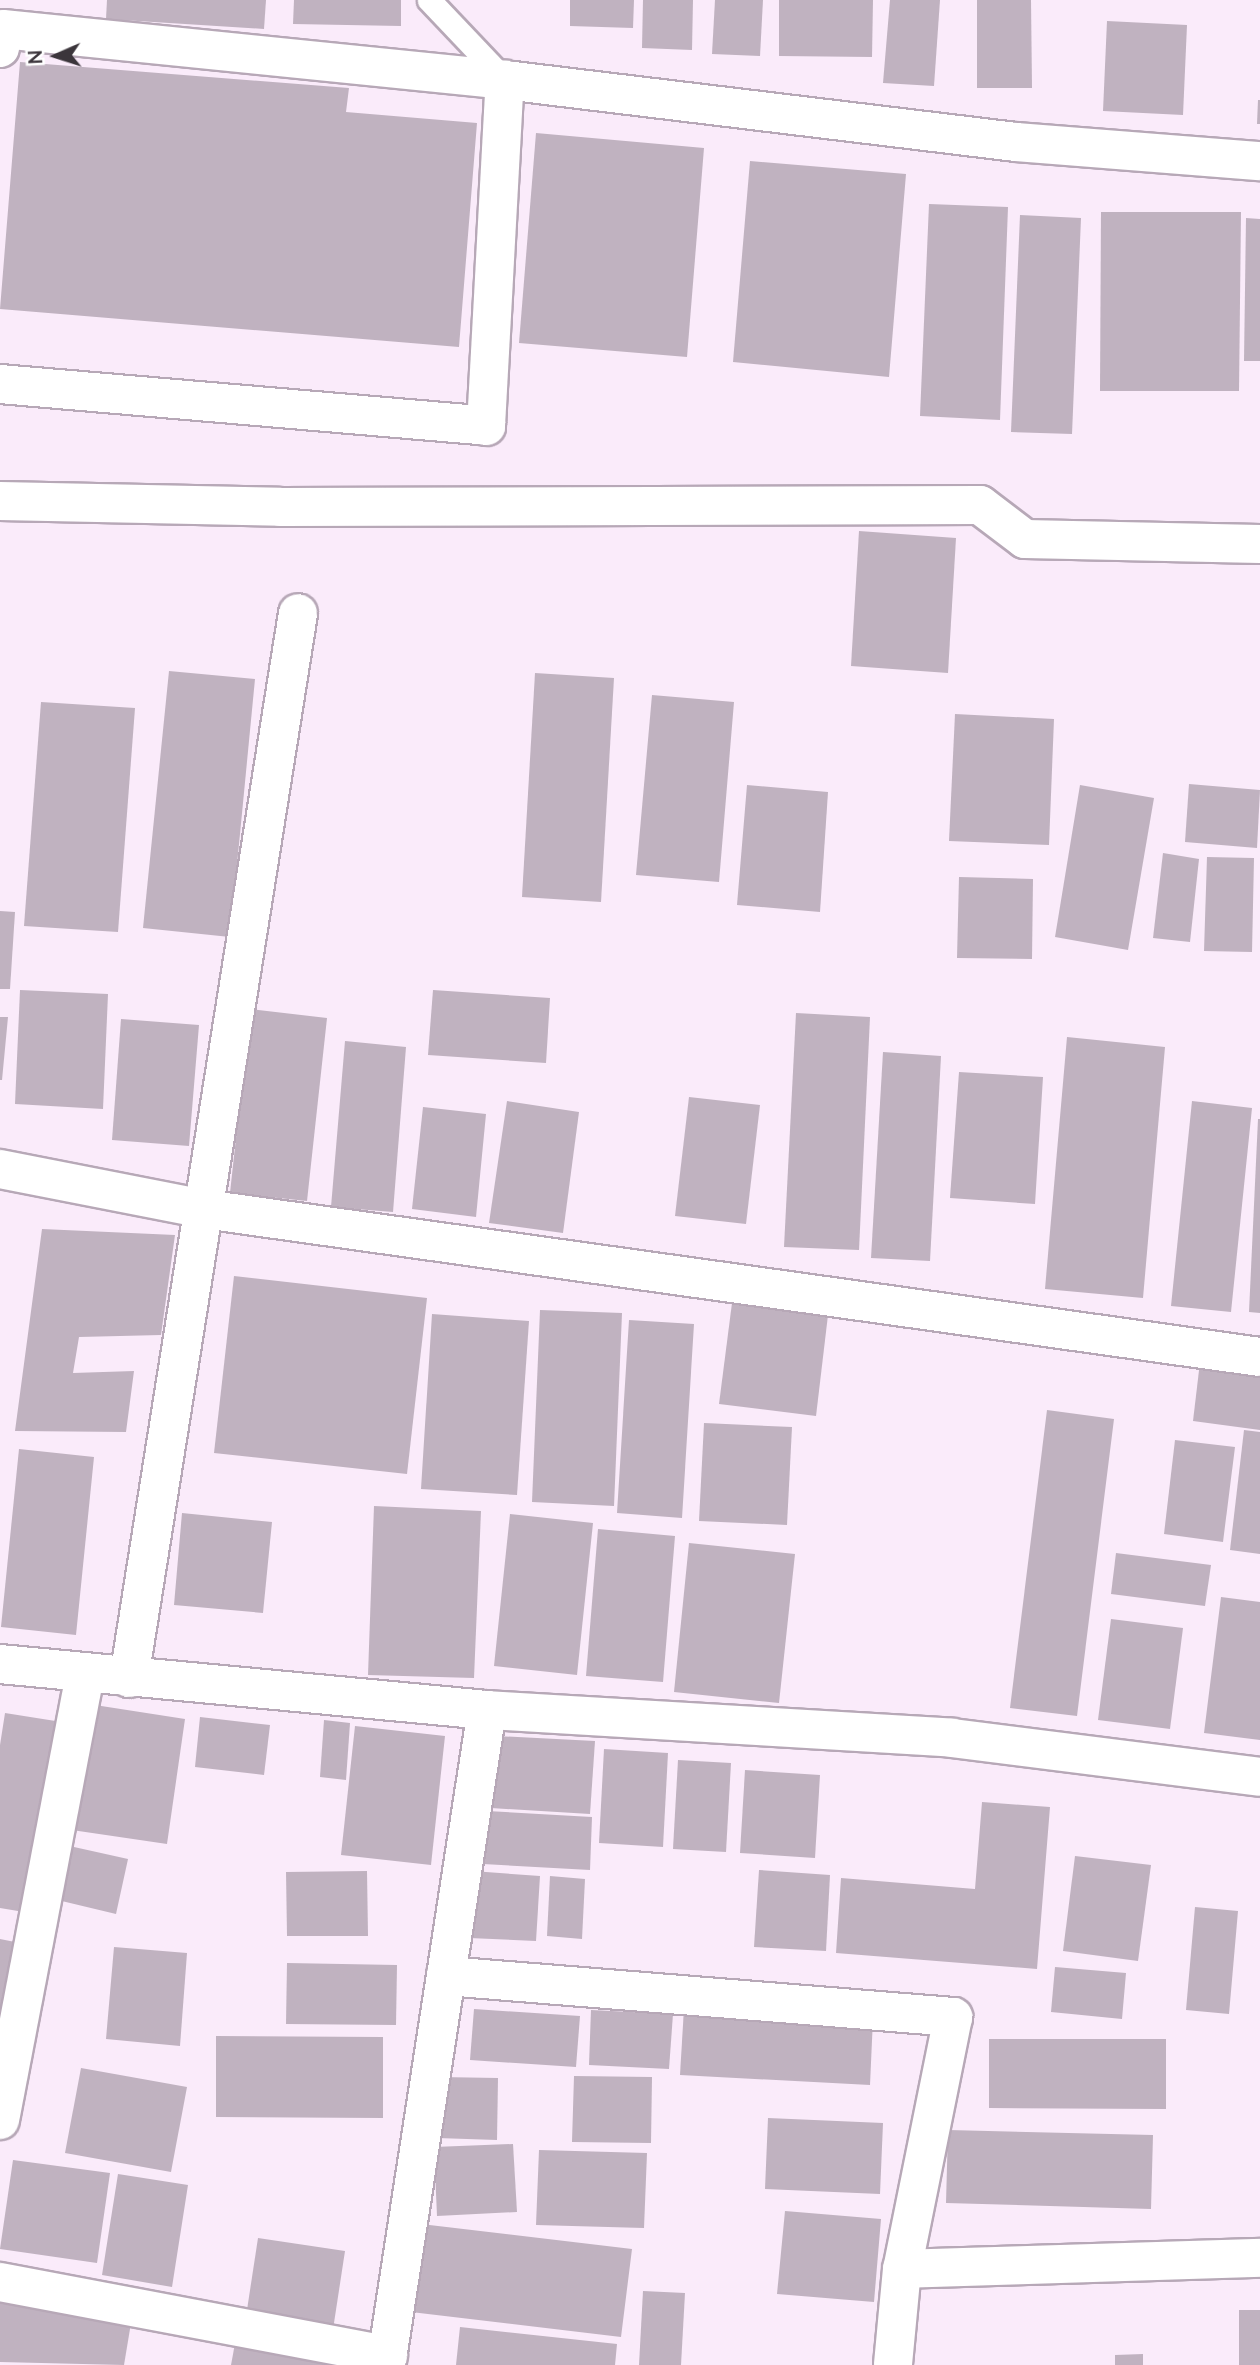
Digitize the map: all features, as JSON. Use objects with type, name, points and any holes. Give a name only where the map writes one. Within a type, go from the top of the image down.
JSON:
[{"type":"street","points":[[0,48],[3,29],[505,80],[1016,142],[1260,161]]},
{"type":"street","points":[[0,384],[486,426],[505,80]]},
{"type":"street","points":[[0,501],[280,507],[980,505],[1025,538],[1260,544]]},
{"type":"street","points":[[129,1678],[298,613]]},
{"type":"street","points":[[0,1169],[204,1209],[1260,1357]]},
{"type":"street","points":[[0,1664],[487,1710],[952,1738],[1260,1777]]},
{"type":"street","points":[[0,2120],[85,1673]]},
{"type":"street","points":[[0,2282],[387,2360],[487,1710]]},
{"type":"street","points":[[446,1976],[953,2017],[902,2269],[893,2365]]},
{"type":"street","points":[[902,2269],[1260,2258]]},
{"type":"lane","points":[[429,0],[505,80]]},
{"type":"building","points":[[107,0],[266,0],[264,29],[106,19]]},
{"type":"building","points":[[294,0],[401,0],[401,26],[293,24]]},
{"type":"building","points":[[570,0],[634,0],[633,28],[570,26]]},
{"type":"building","points":[[643,0],[693,0],[692,50],[642,48]]},
{"type":"building","points":[[715,0],[763,0],[760,56],[712,54]]},
{"type":"building","points":[[779,0],[873,0],[872,57],[779,56]]},
{"type":"building","points":[[890,0],[940,0],[934,86],[883,83]]},
{"type":"building","points":[[977,0],[1031,0],[1032,88],[977,88]]},
{"type":"building","points":[[1107,21],[1187,25],[1183,115],[1103,111]]},
{"type":"building","points":[[20,62],[349,88],[346,112],[477,123],[459,347],[0,309]]},
{"type":"building","points":[[1260,100],[1260,124],[1257,124]]},
{"type":"building","points":[[536,133],[704,148],[687,357],[519,343]]},
{"type":"building","points":[[750,161],[906,174],[889,377],[733,362]]},
{"type":"building","points":[[929,204],[1008,207],[1000,420],[920,416]]},
{"type":"building","points":[[1101,212],[1241,212],[1239,391],[1100,391]]},
{"type":"building","points":[[1020,215],[1081,218],[1072,434],[1011,432]]},
{"type":"building","points":[[1246,218],[1260,219],[1260,361],[1244,361]]},
{"type":"building","points":[[859,531],[956,538],[948,673],[851,666]]},
{"type":"building","points":[[169,671],[255,679],[230,937],[143,928]]},
{"type":"building","points":[[535,673],[614,678],[601,902],[522,897]]},
{"type":"building","points":[[652,695],[734,702],[719,882],[636,875]]},
{"type":"building","points":[[41,702],[135,708],[118,932],[24,926]]},
{"type":"building","points":[[955,714],[1054,719],[1049,845],[949,841]]},
{"type":"building","points":[[1189,784],[1260,790],[1257,848],[1185,842]]},
{"type":"building","points":[[747,785],[828,792],[820,912],[737,905]]},
{"type":"building","points":[[1080,785],[1154,798],[1128,950],[1055,937]]},
{"type":"building","points":[[1163,853],[1199,859],[1190,942],[1153,938]]},
{"type":"building","points":[[1207,857],[1254,858],[1252,952],[1204,951]]},
{"type":"building","points":[[959,877],[1033,879],[1032,959],[957,958]]},
{"type":"building","points":[[0,911],[15,912],[10,989],[0,989]]},
{"type":"building","points":[[20,990],[108,994],[103,1109],[15,1104]]},
{"type":"building","points":[[433,990],[550,998],[546,1063],[428,1055]]},
{"type":"building","points":[[250,1009],[327,1018],[307,1201],[230,1193]]},
{"type":"building","points":[[796,1013],[870,1017],[859,1250],[784,1247]]},
{"type":"building","points":[[0,1017],[8,1017],[2,1080],[0,1080]]},
{"type":"building","points":[[121,1019],[199,1025],[189,1146],[112,1140]]},
{"type":"building","points":[[1067,1037],[1165,1047],[1143,1298],[1045,1289]]},
{"type":"building","points":[[345,1041],[406,1047],[393,1212],[331,1207]]},
{"type":"building","points":[[883,1052],[941,1056],[930,1261],[871,1258]]},
{"type":"building","points":[[959,1072],[1043,1077],[1035,1204],[950,1198]]},
{"type":"building","points":[[689,1097],[760,1105],[746,1224],[675,1216]]},
{"type":"building","points":[[507,1101],[579,1112],[563,1233],[489,1223]]},
{"type":"building","points":[[1192,1101],[1252,1108],[1231,1312],[1171,1306]]},
{"type":"building","points":[[423,1107],[486,1114],[476,1217],[412,1209]]},
{"type":"building","points":[[1260,1119],[1260,1313],[1249,1312]]},
{"type":"building","points":[[42,1229],[175,1235],[161,1335],[79,1337],[73,1373],[134,1371],[126,1432],[15,1431]]},
{"type":"building","points":[[234,1276],[427,1298],[407,1474],[214,1453]]},
{"type":"building","points":[[732,1303],[828,1315],[816,1416],[719,1404]]},
{"type":"building","points":[[540,1310],[622,1313],[614,1506],[532,1502]]},
{"type":"building","points":[[432,1314],[529,1321],[517,1495],[421,1489]]},
{"type":"building","points":[[629,1320],[694,1324],[682,1518],[617,1513]]},
{"type":"building","points":[[1200,1362],[1260,1370],[1260,1430],[1193,1421]]},
{"type":"building","points":[[1047,1410],[1114,1419],[1077,1716],[1010,1708]]},
{"type":"building","points":[[704,1423],[792,1427],[787,1525],[699,1521]]},
{"type":"building","points":[[1244,1430],[1260,1432],[1260,1554],[1230,1550]]},
{"type":"building","points":[[1175,1440],[1235,1447],[1223,1542],[1164,1534]]},
{"type":"building","points":[[19,1449],[94,1457],[76,1635],[1,1627]]},
{"type":"building","points":[[374,1506],[481,1511],[474,1678],[368,1675]]},
{"type":"building","points":[[182,1513],[272,1522],[263,1613],[174,1605]]},
{"type":"building","points":[[510,1514],[593,1523],[577,1675],[494,1666]]},
{"type":"building","points":[[598,1529],[675,1536],[663,1682],[586,1676]]},
{"type":"building","points":[[689,1543],[795,1554],[779,1703],[674,1692]]},
{"type":"building","points":[[1116,1553],[1211,1565],[1205,1606],[1111,1594]]},
{"type":"building","points":[[1221,1597],[1260,1602],[1260,1740],[1204,1733]]},
{"type":"building","points":[[1111,1619],[1183,1628],[1170,1729],[1098,1720]]},
{"type":"building","points":[[82,1703],[185,1719],[167,1844],[65,1829]]},
{"type":"building","points":[[5,1713],[68,1723],[36,1914],[0,1908],[0,1745]]},
{"type":"building","points":[[200,1717],[270,1725],[264,1775],[195,1767]]},
{"type":"building","points":[[324,1720],[350,1723],[346,1780],[320,1777]]},
{"type":"building","points":[[355,1726],[445,1736],[431,1865],[341,1855]]},
{"type":"building","points":[[496,1736],[595,1741],[590,1814],[491,1808]]},
{"type":"building","points":[[604,1749],[668,1753],[663,1847],[599,1843]]},
{"type":"building","points":[[678,1760],[731,1763],[726,1852],[673,1849]]},
{"type":"building","points":[[745,1770],[820,1775],[815,1858],[740,1853]]},
{"type":"building","points":[[982,1802],[1050,1807],[1037,1969],[836,1953],[841,1878],[975,1889]]},
{"type":"building","points":[[487,1811],[592,1817],[590,1870],[483,1864]]},
{"type":"building","points":[[56,1843],[128,1859],[116,1914],[45,1897]]},
{"type":"building","points":[[1075,1856],[1151,1865],[1138,1961],[1063,1951]]},
{"type":"building","points":[[759,1870],[830,1875],[826,1951],[754,1947]]},
{"type":"building","points":[[367,1871],[368,1936],[287,1936],[286,1872]]},
{"type":"building","points":[[472,1871],[540,1876],[536,1941],[469,1938]]},
{"type":"building","points":[[550,1876],[585,1879],[582,1939],[547,1936]]},
{"type":"building","points":[[1195,1907],[1238,1911],[1229,2014],[1186,2010]]},
{"type":"building","points":[[0,1939],[20,1943],[4,2012],[0,2011]]},
{"type":"building","points":[[114,1947],[187,1953],[180,2046],[106,2039]]},
{"type":"building","points":[[287,1963],[397,1965],[396,2025],[286,2024]]},
{"type":"building","points":[[1055,1967],[1126,1973],[1122,2019],[1051,2012]]},
{"type":"building","points":[[684,2008],[873,2018],[870,2085],[680,2075]]},
{"type":"building","points":[[474,2009],[580,2016],[576,2067],[470,2060]]},
{"type":"building","points":[[591,2010],[673,2014],[669,2069],[589,2065]]},
{"type":"building","points":[[216,2036],[383,2037],[383,2118],[216,2117]]},
{"type":"building","points":[[989,2039],[1166,2039],[1166,2109],[989,2108]]},
{"type":"building","points":[[81,2068],[187,2087],[171,2172],[65,2153]]},
{"type":"building","points":[[574,2076],[652,2077],[651,2143],[572,2142]]},
{"type":"building","points":[[439,2077],[498,2078],[497,2140],[437,2138]]},
{"type":"building","points":[[768,2118],[883,2123],[880,2194],[765,2189]]},
{"type":"building","points":[[948,2130],[1153,2135],[1151,2209],[946,2203]]},
{"type":"building","points":[[513,2144],[517,2212],[437,2216],[434,2147]]},
{"type":"building","points":[[539,2150],[647,2153],[644,2228],[536,2225]]},
{"type":"building","points":[[13,2160],[110,2173],[97,2263],[0,2249]]},
{"type":"building","points":[[118,2174],[188,2185],[172,2287],[102,2275]]},
{"type":"building","points":[[785,2211],[881,2219],[874,2302],[777,2294]]},
{"type":"building","points":[[421,2224],[632,2249],[621,2337],[411,2312]]},
{"type":"building","points":[[258,2238],[345,2251],[332,2336],[245,2323]]},
{"type":"building","points":[[643,2291],[685,2293],[681,2365],[639,2365]]},
{"type":"building","points":[[0,2302],[131,2323],[124,2365],[0,2362]]},
{"type":"building","points":[[1239,2310],[1260,2310],[1260,2365],[1239,2365]]},
{"type":"building","points":[[460,2327],[617,2344],[615,2365],[456,2365]]},
{"type":"building","points":[[236,2338],[338,2356],[337,2365],[231,2365]]},
{"type":"building","points":[[1143,2354],[1143,2365],[1115,2365],[1115,2355]]}]
